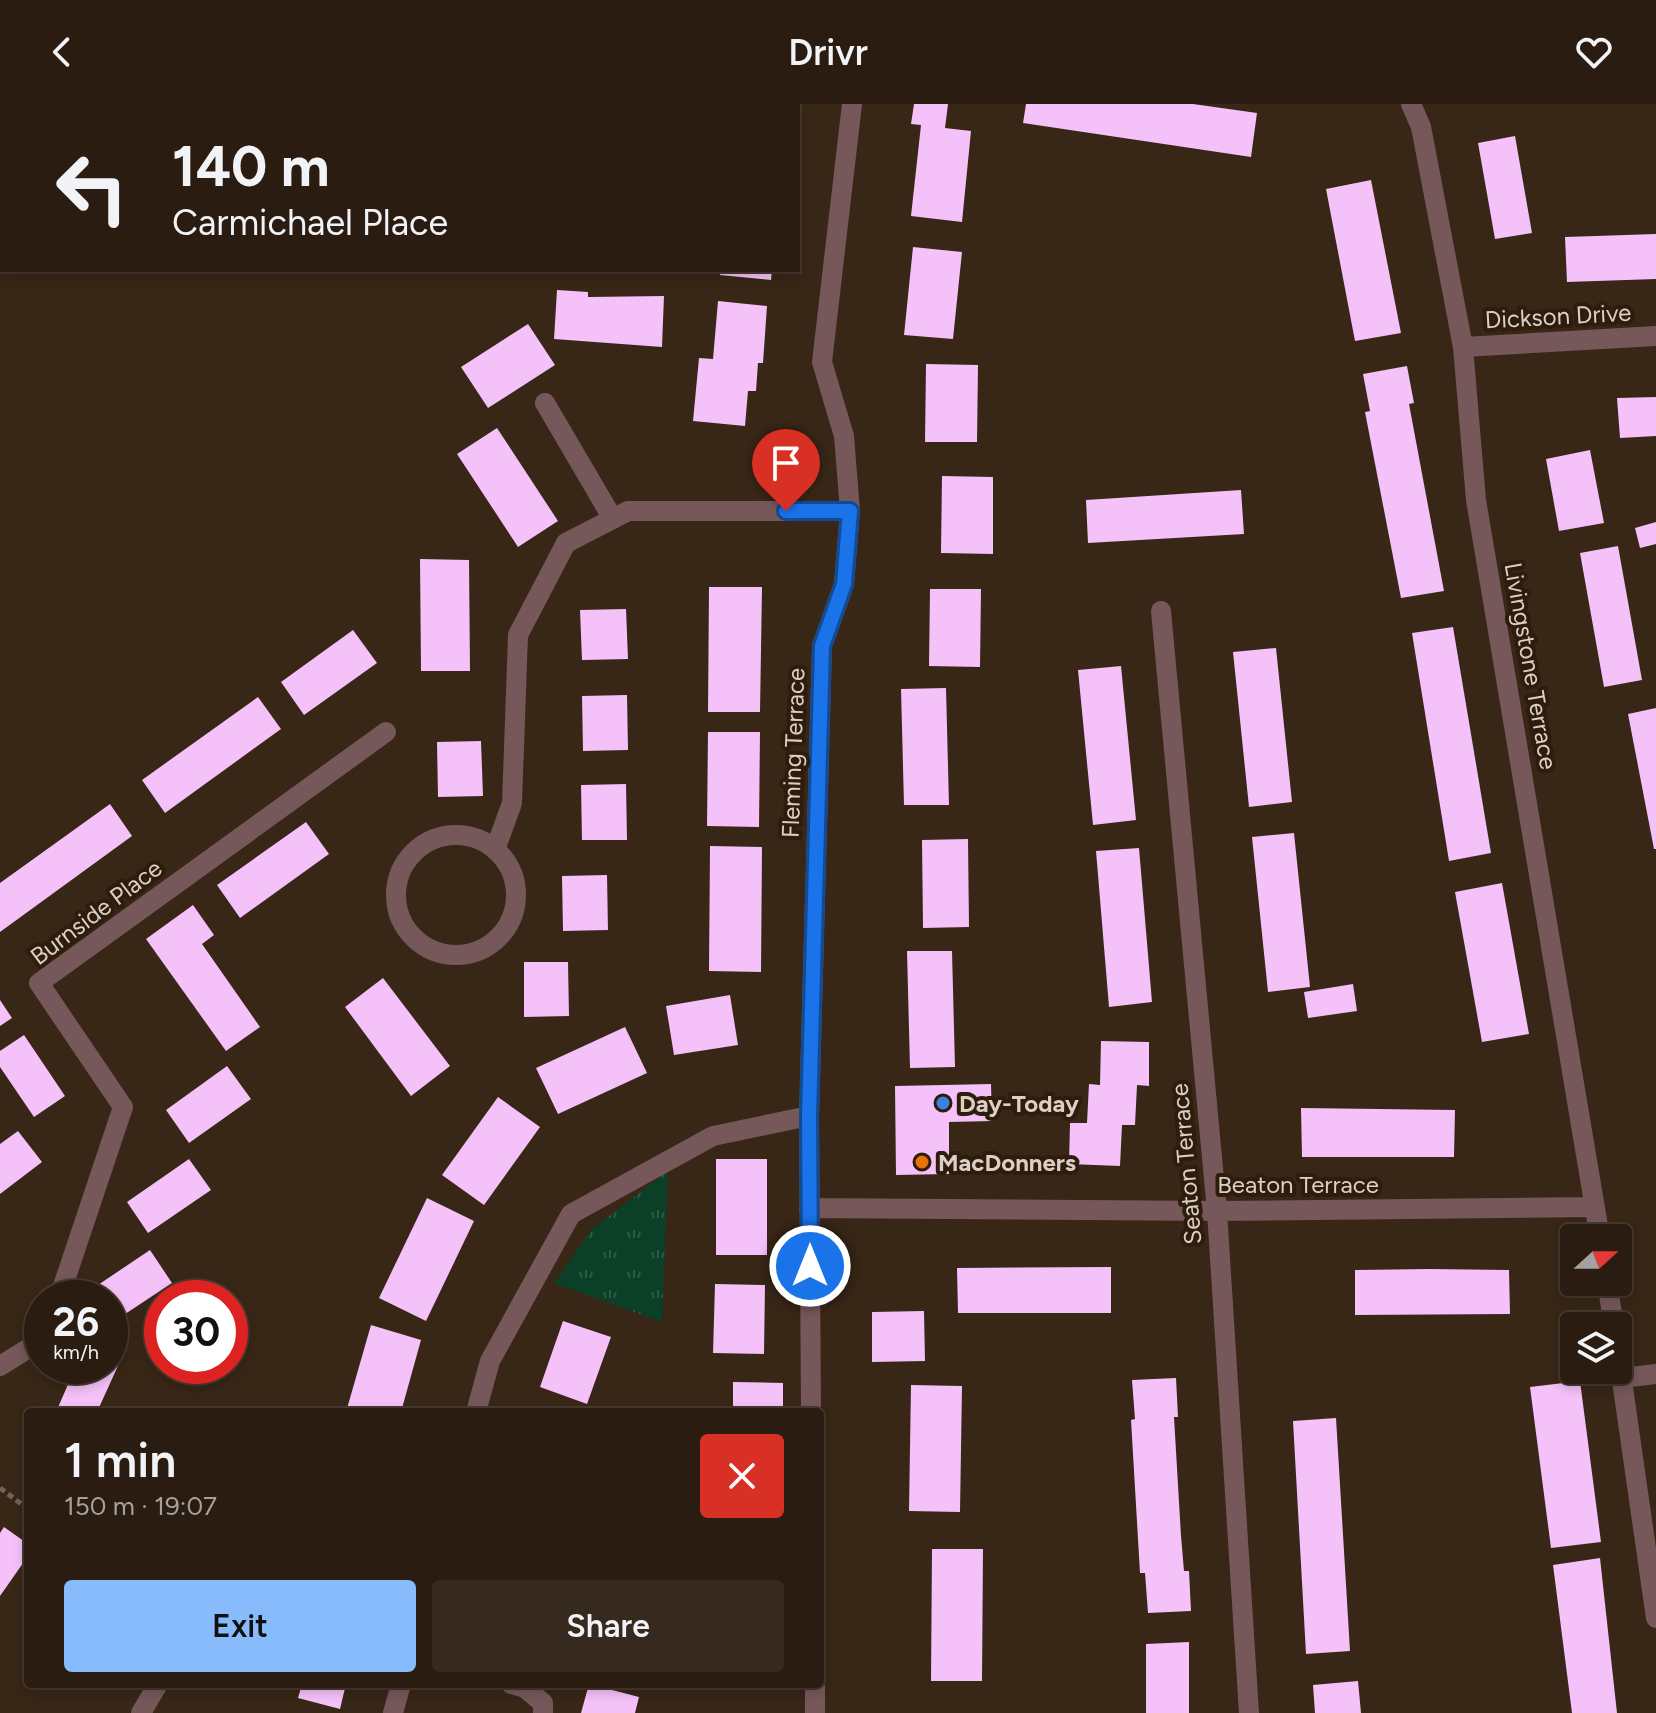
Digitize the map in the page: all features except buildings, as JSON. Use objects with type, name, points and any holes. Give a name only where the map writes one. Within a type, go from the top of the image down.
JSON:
[{"type":"street","name":"Fleming Terrace","points":[[811,1408],[809,1116],[822,646],[844,584],[850,511],[844,436],[822,362],[852,104]]},
{"type":"street","name":"Livingstone Terrace","points":[[1411,104],[1421,127],[1463,347],[1476,500],[1598,1224]]},
{"type":"street","name":"Dickson Drive","points":[[1463,347],[1656,336]]},
{"type":"street","points":[[545,403],[613,519]]},
{"type":"street","points":[[495,850],[512,803],[518,635],[566,543],[628,511],[850,511]]},
{"type":"street","name":"Seaton Terrace","points":[[1161,611],[1217,1211],[1249,1713]]},
{"type":"street","name":"Burnside Place","points":[[65,1280],[123,1107],[39,983],[386,732]]},
{"type":"street","points":[[445,835],[467,835],[495,850],[509,866],[515,886],[509,923],[498,938],[481,950],[459,956],[438,953],[410,934],[399,917],[395,896],[402,867],[415,850],[445,835]]},
{"type":"street","points":[[477,1408],[490,1361],[571,1214],[713,1136],[809,1116]]},
{"type":"street","name":"Beaton Terrace","points":[[809,1208],[1217,1211],[1595,1207]]},
{"type":"street","points":[[0,1366],[24,1351]]},
{"type":"street","points":[[1632,1377],[1656,1374]]},
{"type":"street","points":[[1623,1384],[1656,1618]]},
{"type":"street","points":[[141,1713],[156,1688]]},
{"type":"street","points":[[393,1713],[400,1688]]},
{"type":"street","points":[[525,1688],[543,1703],[543,1713]]},
{"type":"street","points":[[815,1688],[815,1713]]},
{"type":"path","points":[[0,1488],[24,1506]]},
{"type":"green space","points":[[668,1171],[662,1322],[554,1283],[592,1229]]},
{"type":"place","name":"Day-Today","points":[[943,1103]]},
{"type":"place","name":"MacDonners","points":[[922,1162]]},
{"type":"route","points":[[786,511],[850,511],[844,584],[822,646],[809,1116],[810,1266]]}]
